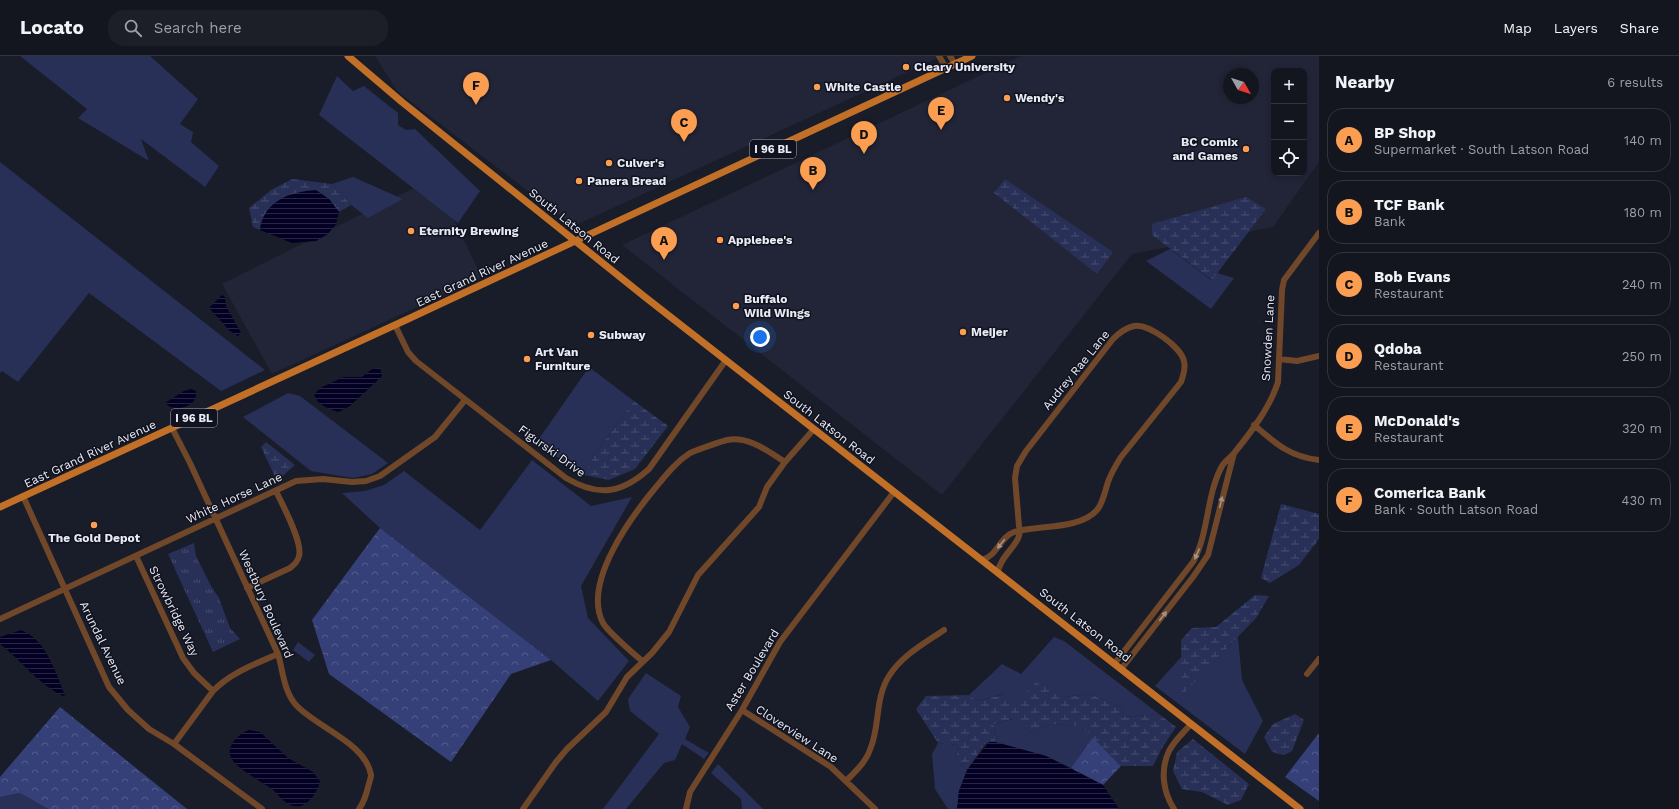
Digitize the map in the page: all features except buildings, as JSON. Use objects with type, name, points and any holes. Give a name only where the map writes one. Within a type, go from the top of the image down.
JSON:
[{"type":"main road","name":"South Latson Road","points":[[348,56],[576,241],[726,360],[1122,668],[1300,809]]},
{"type":"main road","name":"East Grand River Avenue","points":[[0,507],[972,56]]},
{"type":"street","points":[[939,56],[946,68]]},
{"type":"street","points":[[950,56],[955,64]]},
{"type":"street","name":"Snowden Lane","points":[[1115,663],[1176,585],[1198,554],[1214,489],[1221,468],[1234,453],[1274,394],[1278,382],[1282,290],[1284,280],[1319,233]]},
{"type":"street","name":"Figurski Drive","points":[[395,325],[408,352],[416,361],[566,478],[581,487],[596,490],[613,490],[627,486],[638,479],[649,468],[726,360]]},
{"type":"street","name":"Audrey Rae Lane","points":[[982,560],[991,556],[1006,538],[1014,532],[1021,532],[1073,523],[1088,518],[1096,511],[1102,501],[1108,482],[1118,463],[1181,382],[1184,374],[1184,362],[1180,351],[1154,331],[1143,326],[1134,326],[1123,330],[1113,339],[1026,451],[1017,466],[1014,478],[1019,526],[1021,532]]},
{"type":"street","points":[[1279,359],[1297,361],[1319,356]]},
{"type":"street","name":"White Horse Lane","points":[[0,619],[296,481],[323,479],[352,482],[366,481],[380,476],[397,466],[435,437],[465,400]]},
{"type":"street","points":[[1254,425],[1280,446],[1295,455],[1319,460]]},
{"type":"street","name":"Westbury Boulevard","points":[[172,428],[190,463],[278,654],[284,672],[287,692],[296,706],[343,739],[365,760],[371,776],[364,802],[359,809]]},
{"type":"street","points":[[523,809],[567,748],[606,712],[627,677],[652,653],[669,632],[698,575],[759,507],[767,487],[814,429]]},
{"type":"street","points":[[642,661],[603,623],[598,606],[599,585],[622,531],[672,468],[691,453],[727,440],[744,440],[761,447],[786,462]]},
{"type":"street","name":"Snowden Lane","points":[[1122,668],[1203,564],[1208,555],[1234,453]]},
{"type":"street","points":[[247,588],[290,568],[296,563],[300,555],[297,539],[276,491]]},
{"type":"street","name":"Aster Boulevard","points":[[686,809],[690,792],[742,710],[780,642],[894,492]]},
{"type":"street","name":"Arundal Avenue","points":[[23,496],[110,687],[128,710],[149,729],[174,744],[262,809]]},
{"type":"street","points":[[1209,513],[1218,515]]},
{"type":"street","points":[[998,572],[1001,561],[1019,539],[1021,532]]},
{"type":"street","name":"Strowbridge Way","points":[[136,556],[183,658],[194,673],[213,691]]},
{"type":"street","points":[[1176,585],[1183,590]]},
{"type":"street","points":[[1144,626],[1151,631]]},
{"type":"street","points":[[846,781],[863,764],[871,748],[880,699],[889,676],[903,660],[944,630]]},
{"type":"street","points":[[174,744],[213,691],[233,675],[278,654]]},
{"type":"street","points":[[1308,674],[1319,659]]},
{"type":"street","name":"Cloverview Lane","points":[[742,710],[825,763],[875,809]]},
{"type":"street","points":[[1174,809],[1165,791],[1164,778],[1166,763],[1173,746],[1191,724]]},
{"type":"shaded area","points":[[375,56],[942,56],[574,226],[397,91]]},
{"type":"shaded area","points":[[1021,56],[1319,56],[1319,162],[1273,227],[1132,254],[942,495],[622,245]]},
{"type":"shaded area","points":[[414,188],[452,216],[482,277],[272,374],[222,284]]},
{"type":"shaded area","points":[[316,190],[329,199],[339,212],[336,224],[328,234],[316,241],[292,243],[260,230],[262,220],[267,212],[272,205],[279,200],[296,193]]},
{"type":"shaded area","points":[[222,295],[225,297],[226,306],[241,333],[238,336],[230,331],[209,308]]},
{"type":"shaded area","points":[[380,368],[382,376],[350,406],[338,412],[323,406],[315,398],[314,394],[322,387],[344,377],[362,377],[372,369]]},
{"type":"shaded area","points":[[191,389],[196,391],[196,396],[194,401],[185,407],[174,408],[165,403],[184,391]]},
{"type":"shaded area","points":[[21,630],[30,635],[44,649],[54,667],[65,695],[63,696],[54,691],[38,679],[0,644],[0,637]]},
{"type":"shaded area","points":[[249,730],[260,732],[288,758],[313,772],[320,781],[317,790],[311,799],[303,805],[290,805],[272,789],[234,762],[230,755],[231,746],[242,733]]},
{"type":"shaded area","points":[[989,742],[995,742],[1046,756],[1103,785],[1119,809],[957,809],[959,791],[967,770]]},
{"type":"green space","points":[[20,56],[150,56],[198,99],[180,124],[193,132],[191,142],[219,166],[205,187],[141,139],[149,161],[78,118],[87,109]]},
{"type":"green space","points":[[337,76],[353,91],[364,86],[398,113],[398,125],[406,130],[415,129],[480,191],[458,223],[319,115]]},
{"type":"green space","points":[[0,162],[265,370],[221,391],[89,293],[18,382],[2,371],[0,373]]},
{"type":"green space","points":[[353,177],[403,199],[368,218],[351,205],[332,184]]},
{"type":"green space","points":[[292,179],[332,184],[351,205],[339,212],[329,199],[288,195],[269,209],[263,218],[260,230],[253,227],[249,208],[271,190]]},
{"type":"green space","points":[[1005,179],[1113,252],[1097,274],[994,193]]},
{"type":"green space","points":[[1246,197],[1266,209],[1212,280],[1152,235],[1152,224]]},
{"type":"green space","points":[[1170,249],[1211,280],[1217,273],[1234,278],[1211,309],[1146,261]]},
{"type":"green space","points":[[589,367],[634,401],[594,455],[584,475],[536,443]]},
{"type":"green space","points":[[288,393],[300,396],[388,463],[372,474],[353,478],[311,471],[243,417]]},
{"type":"green space","points":[[634,401],[668,426],[635,469],[609,480],[584,475],[594,455]]},
{"type":"green space","points":[[266,442],[295,465],[277,481],[261,447]]},
{"type":"green space","points":[[532,460],[591,506],[632,497],[581,586],[588,618],[629,661],[598,701],[551,660],[380,528],[342,493],[365,491],[384,485],[404,471],[480,530]]},
{"type":"green space","points":[[1281,504],[1319,514],[1319,539],[1299,565],[1270,583],[1261,578]]},
{"type":"green space","points":[[380,528],[551,660],[511,674],[451,762],[329,674],[312,620]]},
{"type":"green space","points":[[194,543],[196,556],[211,586],[219,598],[230,628],[240,639],[213,652],[168,554]]},
{"type":"green space","points":[[1255,595],[1269,596],[1256,618],[1182,695],[1181,640],[1192,628],[1216,627]]},
{"type":"green space","points":[[1054,637],[1064,641],[1159,714],[1125,717],[1121,707],[1090,694],[1063,697],[1014,707],[1004,694],[978,701],[969,695],[1002,664],[1021,674]]},
{"type":"green space","points":[[1238,637],[1242,680],[1263,721],[1245,754],[1155,686],[1182,656],[1182,694]]},
{"type":"green space","points":[[298,642],[315,655],[309,662],[293,650]]},
{"type":"green space","points":[[646,673],[681,696],[678,707],[690,727],[685,739],[709,753],[704,759],[682,744],[675,760],[664,763],[626,809],[603,809],[659,734],[630,711],[628,699]]},
{"type":"green space","points":[[1036,682],[1058,686],[1063,697],[1090,694],[1121,707],[1125,717],[1159,714],[1176,727],[1162,748],[1153,766],[1121,766],[1081,726],[1050,724],[1032,733],[1012,719],[994,724],[995,742],[985,744],[967,770],[956,760],[958,745],[938,743],[916,709],[926,696],[969,695],[978,701],[1005,694],[1014,706]]},
{"type":"green space","points":[[60,707],[187,809],[48,809],[20,793],[0,797],[0,777]]},
{"type":"green space","points":[[1295,714],[1304,720],[1292,751],[1284,755],[1272,752],[1264,737],[1273,724]]},
{"type":"green space","points":[[1013,719],[1032,733],[1050,724],[1081,726],[1093,737],[1071,768],[1046,756],[995,742],[994,724]]},
{"type":"green space","points":[[1319,733],[1319,801],[1285,777]]},
{"type":"green space","points":[[1093,737],[1121,766],[1103,785],[1071,768]]},
{"type":"green space","points":[[1193,739],[1249,784],[1241,800],[1228,805],[1202,792],[1182,789],[1173,771],[1177,752]]},
{"type":"green space","points":[[938,743],[958,745],[956,760],[967,770],[959,791],[957,809],[948,809],[935,789],[932,754]]},
{"type":"green space","points":[[718,764],[763,809],[742,809],[741,799],[711,773]]},
{"type":"green space","points":[[20,793],[48,809],[0,809],[0,797]]},
{"type":"place","name":"Cleary University","points":[[906,67]]},
{"type":"place","name":"White Castle","points":[[817,87]]},
{"type":"place","name":"Wendy's","points":[[1007,98]]},
{"type":"place","name":"Comerica Bank","points":[[476,105]]},
{"type":"place","name":"McDonald's","points":[[941,130]]},
{"type":"place","name":"Bob Evans","points":[[684,142]]},
{"type":"place","name":"BC Comix and Games","points":[[1246,149]]},
{"type":"place","name":"Qdoba","points":[[864,154]]},
{"type":"place","name":"Culver's","points":[[609,163]]},
{"type":"place","name":"Panera Bread","points":[[579,181]]},
{"type":"place","name":"TCF Bank","points":[[813,190]]},
{"type":"place","name":"Eternity Brewing","points":[[411,231]]},
{"type":"place","name":"Applebee's","points":[[720,240]]},
{"type":"place","name":"BP Shop","points":[[664,260]]},
{"type":"place","name":"Buffalo Wild Wings","points":[[736,306]]},
{"type":"place","name":"Meijer","points":[[963,332]]},
{"type":"place","name":"Subway","points":[[591,335]]},
{"type":"place","name":"Art Van Furniture","points":[[527,359]]},
{"type":"place","name":"The Gold Depot","points":[[94,525]]}]
